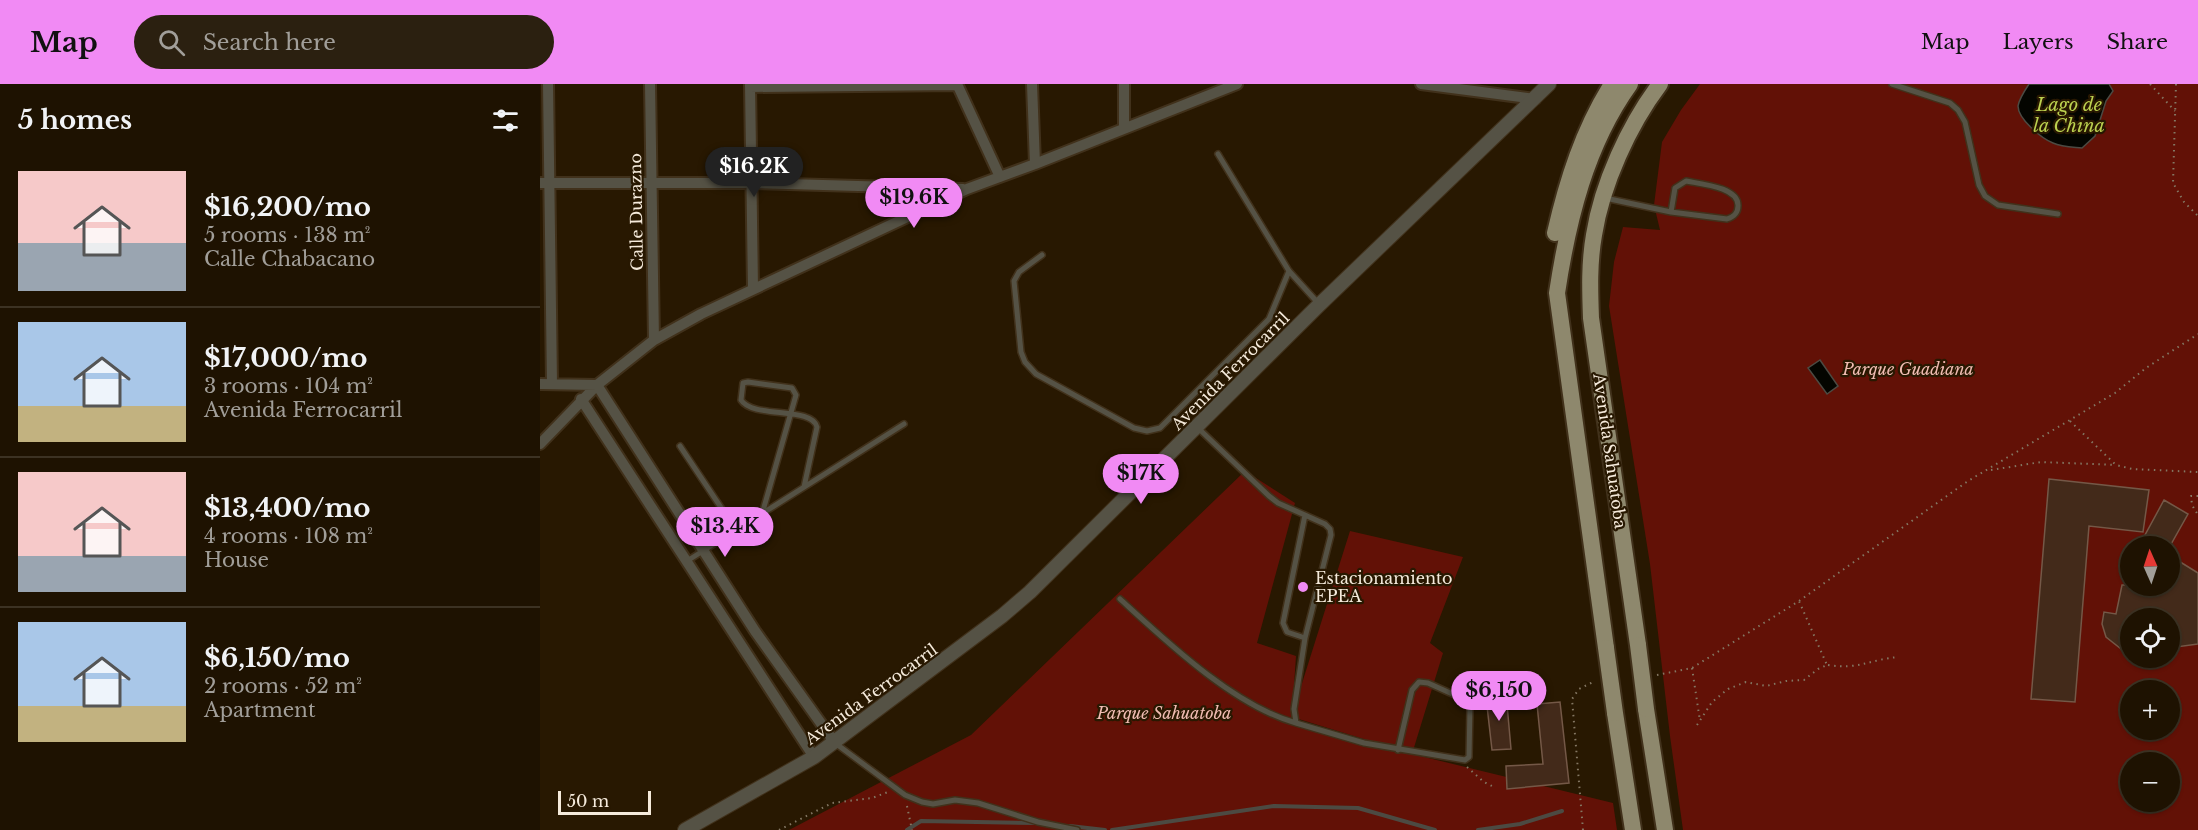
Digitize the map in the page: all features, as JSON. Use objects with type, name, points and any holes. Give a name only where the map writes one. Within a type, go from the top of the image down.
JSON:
[{"type":"main road","points":[[1557,293],[1551,264],[1554,238],[1565,195],[1581,143],[1612,84]]},
{"type":"main road","name":"Avenida Sahuatoba","points":[[1630,84],[1602,132],[1588,162],[1565,239],[1557,293],[1633,830]]},
{"type":"main road","name":"Avenida Sahuatoba","points":[[1660,84],[1645,103],[1603,198],[1594,235],[1590,276],[1591,318],[1665,830]]},
{"type":"street","points":[[548,84],[544,183],[546,384],[597,385]]},
{"type":"street","name":"Calle Durazno","points":[[650,84],[654,340]]},
{"type":"street","points":[[753,288],[750,86],[957,84],[1000,177]]},
{"type":"street","points":[[1032,84],[1035,165]]},
{"type":"street","points":[[1124,84],[1124,128]]},
{"type":"street","points":[[540,444],[597,385],[654,340],[700,314],[967,189],[1035,165],[1220,87],[1237,84]]},
{"type":"street","points":[[1421,84],[1502,89],[1535,99]]},
{"type":"street","name":"Avenida Ferrocarril","points":[[685,830],[835,743],[1002,616],[1030,592],[1319,304],[1550,84]]},
{"type":"street","points":[[544,183],[751,183],[967,189]]},
{"type":"street","points":[[597,385],[755,631],[835,743]]},
{"type":"street","points":[[581,399],[814,757]]},
{"type":"street","points":[[658,518],[675,507]]},
{"type":"street","points":[[739,641],[755,631]]},
{"type":"lane","points":[[1892,84],[1950,103],[1958,110],[1965,122],[1979,185],[1985,196],[1998,205],[2058,214]]},
{"type":"lane","points":[[1218,154],[1289,271],[1319,304]]},
{"type":"lane","points":[[1603,198],[1671,212],[1727,219],[1733,217],[1738,211],[1738,203],[1736,196],[1729,191],[1686,181],[1675,188],[1671,212]]},
{"type":"lane","points":[[1042,255],[1018,272],[1014,281],[1020,345],[1025,362],[1036,374],[1134,428],[1147,431],[1160,428],[1263,326],[1269,319],[1289,271]]},
{"type":"lane","points":[[762,514],[791,415],[796,395],[792,388],[743,383],[741,400],[749,408],[791,415],[813,419],[817,427],[804,487]]},
{"type":"lane","points":[[687,561],[904,424]]},
{"type":"lane","points":[[1197,427],[1278,503],[1325,524],[1330,529],[1331,535],[1305,638],[1293,711],[1296,723]]},
{"type":"lane","points":[[680,446],[736,530]]},
{"type":"lane","points":[[1305,515],[1283,623],[1287,632],[1305,638]]},
{"type":"lane","points":[[1120,598],[1151,628],[1224,686],[1271,714],[1296,723],[1364,743],[1398,750],[1431,756],[1467,759],[1470,706],[1468,701],[1428,683],[1419,682],[1412,690],[1398,750]]},
{"type":"lane","points":[[835,743],[905,795],[933,804],[955,800],[978,804],[1038,822],[1077,830]]},
{"type":"path","points":[[2150,84],[2175,111]]},
{"type":"path","points":[[2176,84],[2174,183],[2184,202],[2198,216]]},
{"type":"path","points":[[1650,676],[1692,668],[1799,601],[1920,514],[2115,393],[2146,368],[2198,334]]},
{"type":"path","points":[[2070,421],[2116,465]]},
{"type":"path","points":[[1988,470],[2041,462],[2198,472]]},
{"type":"path","points":[[2198,496],[2191,496],[2192,505],[2198,515]]},
{"type":"path","points":[[1799,601],[1827,665]]},
{"type":"path","points":[[1697,725],[1712,702],[1728,690],[1746,682],[1766,686],[1786,681],[1804,680],[1827,665],[1854,668],[1886,658],[1899,657]]},
{"type":"path","points":[[1692,668],[1700,721]]},
{"type":"path","points":[[1583,830],[1572,699],[1579,689],[1592,681],[1604,680]]},
{"type":"path","points":[[779,830],[832,803],[872,798],[897,789]]},
{"type":"path","points":[[905,795],[912,830]]},
{"type":"green space","name":"Parque Guadiana","points":[[1700,84],[2198,84],[2198,830],[1683,830],[1650,564],[1609,306],[1614,262],[1623,227],[1660,230],[1654,205],[1662,142]]},
{"type":"green space","name":"Parque Sahuatoba","points":[[1245,471],[1295,503],[1257,643],[1296,656],[1292,715],[1350,531],[1463,557],[1430,643],[1443,653],[1412,754],[1613,803],[1617,830],[789,830],[971,735]],"holes":[[[1291,717],[1393,748],[1291,724]]]},
{"type":"water","name":"Lago de la China","points":[[2029,84],[2109,84],[2113,91],[2106,101],[2095,136],[2082,148],[2053,143],[2042,137],[2026,122],[2018,106]]},
{"type":"water","points":[[1820,360],[1838,386],[1827,394],[1808,368]]},
{"type":"building","points":[[2049,479],[2149,490],[2143,532],[2089,526],[2075,702],[2031,699]]},
{"type":"building","points":[[2164,500],[2188,514],[2176,536],[2144,536]]},
{"type":"building","points":[[2180,562],[2198,573],[2198,644],[2180,646],[2180,608],[2120,608],[2120,648],[2106,637],[2102,624],[2104,612],[2116,614],[2120,595],[2180,596]]},
{"type":"building","points":[[1506,693],[1511,749],[1492,750],[1486,697]]},
{"type":"building","points":[[1560,702],[1569,783],[1507,789],[1506,766],[1543,764],[1537,704]]},
{"type":"waterway","points":[[1112,830],[1274,806],[1358,808],[1435,830]]},
{"type":"waterway","points":[[1478,830],[1520,824],[1562,811]]},
{"type":"waterway","points":[[907,830],[921,821],[1036,823]]},
{"type":"waterway","points":[[1070,826],[1105,830]]},
{"type":"place","name":"Estacionamiento EPEA","points":[[1303,587]]}]
